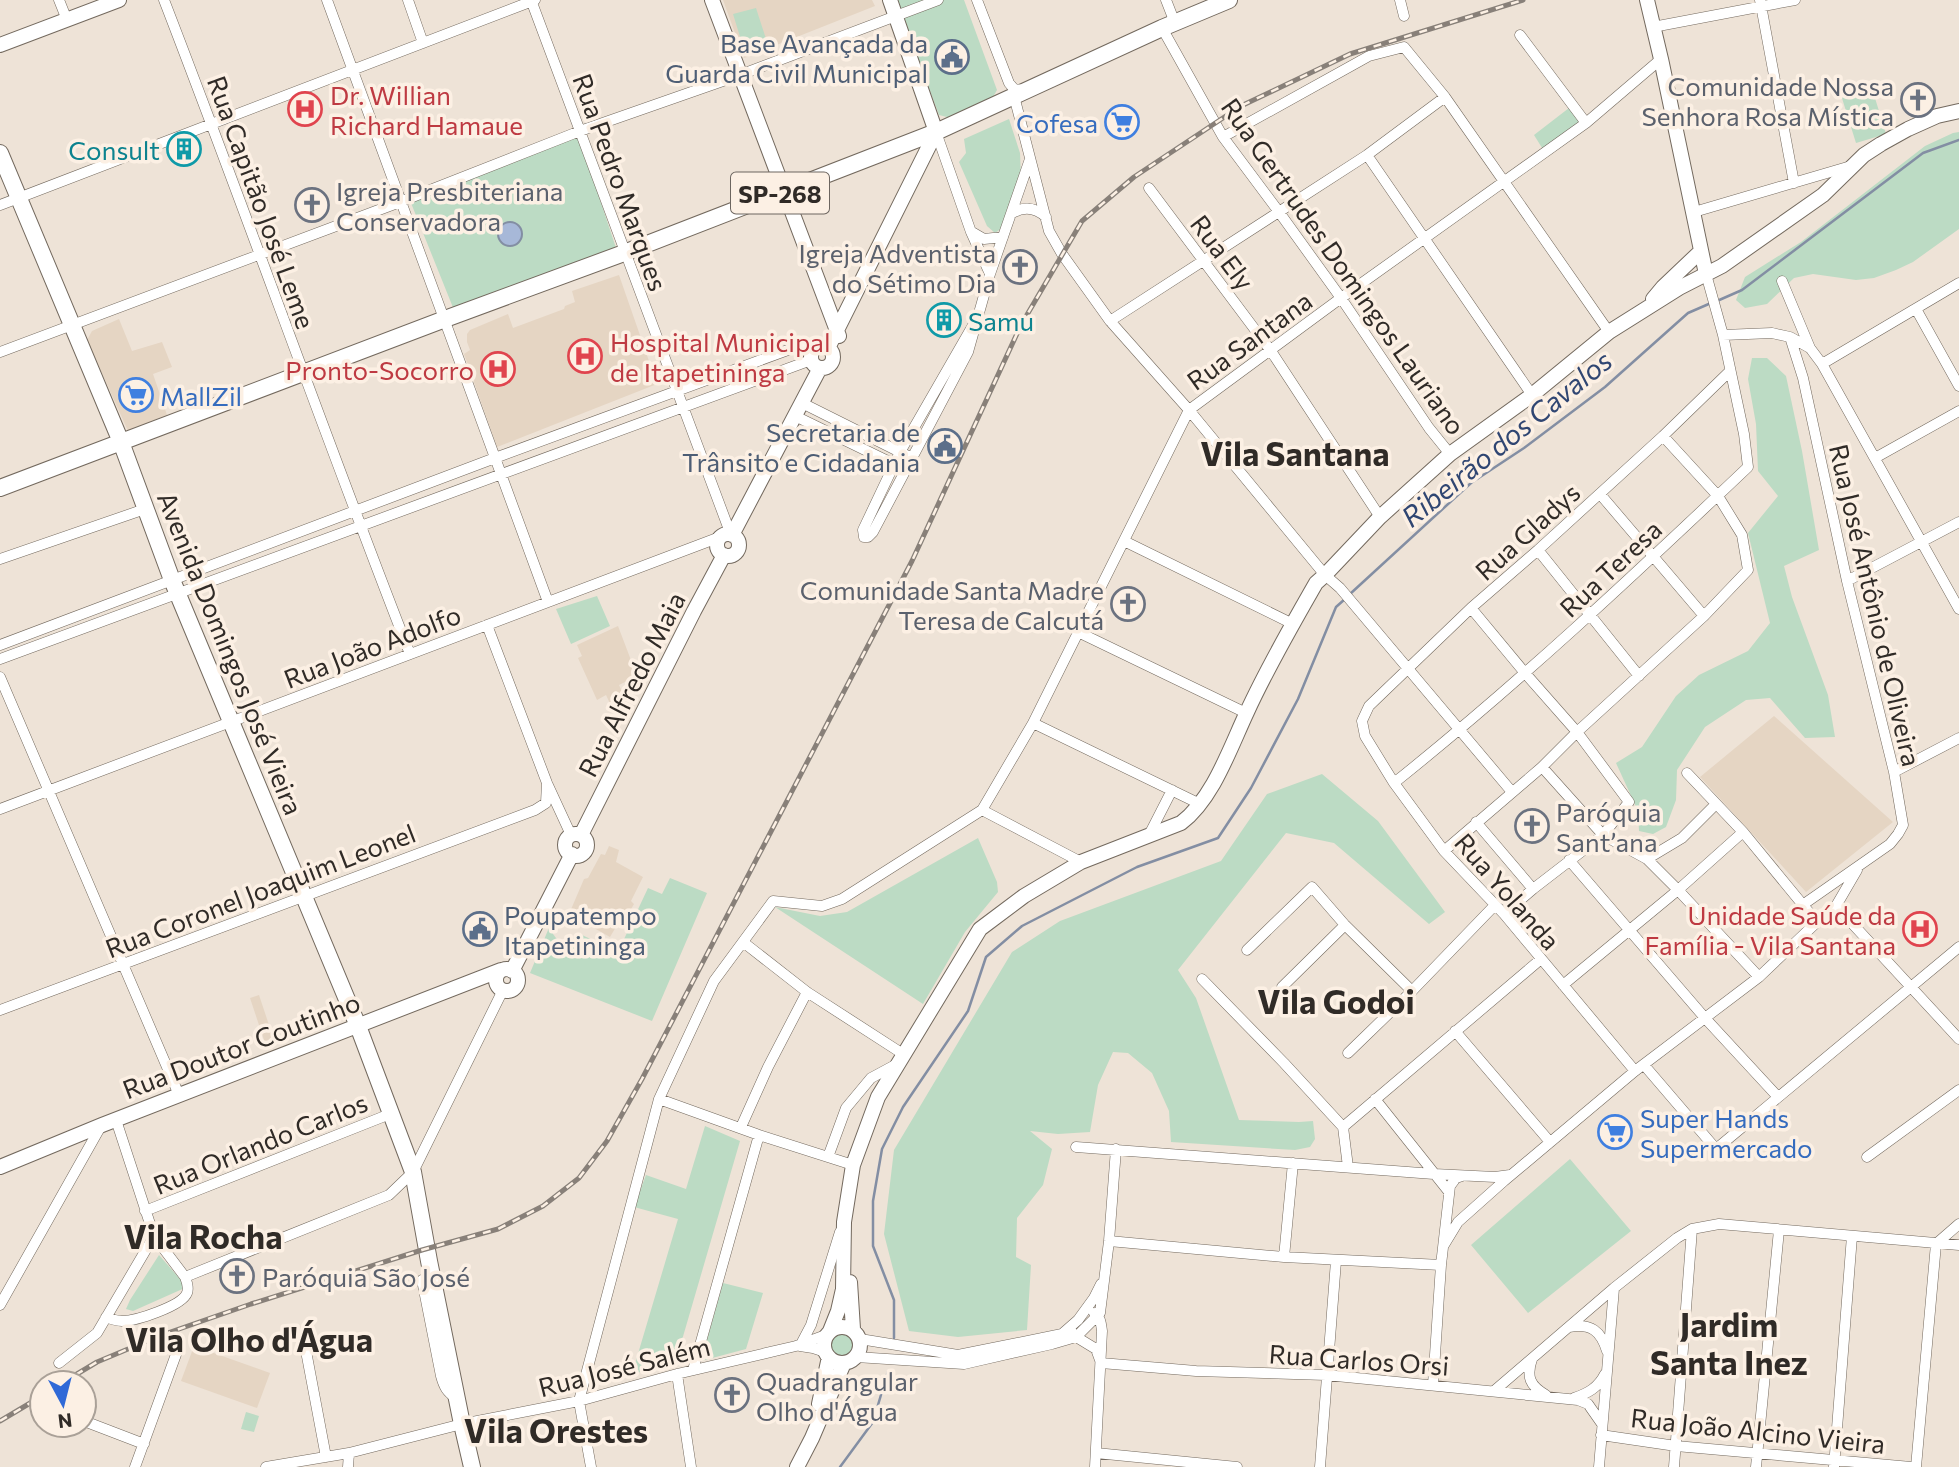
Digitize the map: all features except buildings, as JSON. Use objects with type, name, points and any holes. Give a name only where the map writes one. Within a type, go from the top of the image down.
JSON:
[{"type":"main road","points":[[0,45],[119,0]]},
{"type":"main road","points":[[712,0],[785,191],[827,350]]},
{"type":"main road","points":[[728,536],[799,409],[936,132],[890,0]]},
{"type":"main road","name":"SP-268","points":[[0,488],[624,253],[936,132],[1012,92],[1212,4],[1228,0]]},
{"type":"main road","points":[[1647,0],[1706,274]]},
{"type":"main road","points":[[813,1438],[827,1355],[824,1341],[838,1311],[843,1289],[844,1218],[853,1165],[878,1097],[981,929],[1024,896],[1081,862],[1181,823],[1192,815],[1234,744],[1246,713],[1316,583],[1380,517],[1450,454],[1532,395],[1609,332],[1722,266],[1823,195],[1864,155],[1959,103]]},
{"type":"main road","points":[[1937,116],[1959,111]]},
{"type":"main road","name":"Avenida Domingos José Vieira","points":[[0,153],[121,442],[175,587],[358,1026],[413,1172],[428,1259],[472,1467]]},
{"type":"main road","points":[[1648,307],[1663,287],[1701,250]]},
{"type":"main road","name":"Rua Alfredo Maia","points":[[507,970],[572,854],[579,855],[586,849],[587,843],[576,835],[724,555],[717,545],[728,536]]},
{"type":"main road","points":[[503,990],[512,989],[516,984],[516,975],[507,970]]},
{"type":"main road","name":"Rua Doutor Coutinho","points":[[0,1167],[179,1095],[507,970]]},
{"type":"main road","points":[[797,1467],[850,1360],[861,1346],[857,1334],[844,1218]]},
{"type":"main road","points":[[828,1333],[841,1326],[857,1334]]},
{"type":"main road","points":[[827,1355],[839,1363],[850,1360]]},
{"type":"street","points":[[59,0],[67,20]]},
{"type":"street","name":"Rua Capitão José Leme","points":[[164,0],[354,512],[410,654]]},
{"type":"street","points":[[327,0],[401,201],[452,316],[495,458],[548,602]]},
{"type":"street","points":[[408,0],[423,43]]},
{"type":"street","points":[[0,205],[533,0]]},
{"type":"street","name":"Rua Pedro Marques","points":[[533,0],[728,536]]},
{"type":"street","points":[[0,352],[580,131],[740,75],[938,0]]},
{"type":"street","name":"Rua Gertrudes Domingos Lauriano","points":[[1166,0],[1168,25],[1223,137],[1341,298],[1429,428],[1450,454]]},
{"type":"street","points":[[1400,0],[1404,16]]},
{"type":"street","points":[[1653,27],[1760,3],[1795,0]]},
{"type":"street","points":[[977,1],[1012,92],[1049,231],[1057,246],[1110,321],[1189,410],[1325,575],[1359,610],[1511,792]]},
{"type":"street","points":[[1760,3],[1794,183]]},
{"type":"street","points":[[1520,35],[1586,123]]},
{"type":"street","points":[[1223,137],[1369,56],[1404,47],[1445,97],[1609,332]]},
{"type":"street","name":"Rua Santana","points":[[982,810],[1033,723],[1189,410],[1586,123],[1661,59]]},
{"type":"street","points":[[1110,321],[1367,155],[1445,97]]},
{"type":"street","points":[[936,132],[971,232],[990,274]]},
{"type":"street","points":[[1367,155],[1532,395]]},
{"type":"street","points":[[976,320],[893,464],[863,530],[863,537],[868,537],[873,532],[968,352],[990,274],[1031,157]]},
{"type":"street","points":[[1694,212],[1853,165]]},
{"type":"street","name":"Rua Ely","points":[[1149,188],[1270,351],[1380,517]]},
{"type":"street","points":[[1011,215],[1021,209],[1030,208],[1037,209],[1046,217]]},
{"type":"street","points":[[971,232],[984,239],[1003,237]]},
{"type":"street","name":"Rua Teresa","points":[[1394,783],[1460,730],[1592,615],[1748,467],[1744,434],[1723,335],[1706,274]]},
{"type":"street","points":[[1782,281],[1810,348],[1822,364],[1959,609]]},
{"type":"street","points":[[1822,364],[1959,283]]},
{"type":"street","points":[[1916,309],[1959,386]]},
{"type":"street","points":[[1723,335],[1772,333],[1790,337],[1810,348]]},
{"type":"street","name":"Rua José Antônio de Oliveira","points":[[1790,337],[1803,378],[1847,581],[1894,772],[1903,825],[1890,844],[1804,904]]},
{"type":"street","points":[[0,659],[354,512],[495,458],[796,347],[827,350]]},
{"type":"street","points":[[0,645],[360,527],[683,407],[827,350]]},
{"type":"street","name":"Rua Gladys","points":[[1363,728],[1362,721],[1369,706],[1408,668],[1471,608],[1664,436],[1730,371]]},
{"type":"street","points":[[799,409],[912,458]]},
{"type":"street","points":[[799,409],[906,470]]},
{"type":"street","points":[[1875,458],[1959,411]]},
{"type":"street","points":[[1444,852],[1542,767],[1704,616],[1748,570],[1742,535],[1718,496],[1664,436]]},
{"type":"street","points":[[1600,494],[1704,616]]},
{"type":"street","points":[[0,559],[145,509]]},
{"type":"street","points":[[1847,581],[1959,522]]},
{"type":"street","name":"Rua João Adolfo","points":[[0,809],[728,536]]},
{"type":"street","points":[[1124,541],[1293,624]]},
{"type":"street","points":[[1538,550],[1639,676]]},
{"type":"street","points":[[1471,608],[1577,732],[1629,802],[1603,835],[1504,914]]},
{"type":"street","points":[[487,625],[547,783],[563,818],[576,835]]},
{"type":"street","points":[[1078,632],[1246,713]]},
{"type":"street","points":[[0,677],[179,1095]]},
{"type":"street","points":[[1033,723],[1200,804]]},
{"type":"street","name":"Rua Yolanda","points":[[1363,728],[1365,736],[1394,783],[1444,852],[1504,914],[1563,985],[1716,1149],[1778,1097]]},
{"type":"street","points":[[1894,772],[1959,738]]},
{"type":"street","points":[[1542,767],[1603,835],[1647,859],[1759,977]]},
{"type":"street","points":[[1687,773],[1743,832],[1817,922]]},
{"type":"street","points":[[535,810],[546,803],[547,783]]},
{"type":"street","points":[[1149,835],[1172,790]]},
{"type":"street","points":[[1647,859],[1682,838],[1716,804]]},
{"type":"street","points":[[535,810],[563,818]]},
{"type":"street","name":"Rua Coronel Joaquim Leonel","points":[[0,1010],[535,810]]},
{"type":"street","points":[[591,1467],[579,1401],[660,1099],[714,981],[773,901],[822,906],[842,899],[982,810],[1081,862]]},
{"type":"street","points":[[1476,822],[1533,889]]},
{"type":"street","points":[[1563,985],[1743,832]]},
{"type":"street","points":[[1569,860],[1705,1018],[1778,1097],[1959,947]]},
{"type":"street","points":[[1444,1245],[1458,1222],[1503,1181],[1640,1068],[1759,977],[1836,906],[1860,865]]},
{"type":"street","points":[[1247,950],[1312,887],[1345,925],[1412,990]]},
{"type":"street","points":[[1348,1053],[1495,905]]},
{"type":"street","points":[[1836,906],[1959,1039]]},
{"type":"street","points":[[1282,987],[1345,925]]},
{"type":"street","points":[[743,942],[900,1059],[871,1077],[845,1108],[828,1157]]},
{"type":"street","points":[[1343,1128],[1541,959]]},
{"type":"street","points":[[1202,979],[1343,1128],[1348,1167]]},
{"type":"street","points":[[185,1277],[389,1195],[413,1172],[503,990]]},
{"type":"street","points":[[741,1127],[807,992]]},
{"type":"street","points":[[1455,1031],[1550,1142]]},
{"type":"street","points":[[1867,1157],[1959,1090]]},
{"type":"street","points":[[660,1099],[853,1165]]},
{"type":"street","points":[[1375,1099],[1449,1192]]},
{"type":"street","name":"Rua Orlando Carlos","points":[[145,1211],[390,1114]]},
{"type":"street","points":[[106,1317],[124,1321],[146,1316],[183,1300],[188,1292],[185,1277],[154,1236],[116,1120]]},
{"type":"street","points":[[0,1305],[102,1125]]},
{"type":"street","points":[[693,1370],[759,1135]]},
{"type":"street","points":[[1076,1147],[1489,1177],[1503,1181]]},
{"type":"street","points":[[857,1334],[957,1355],[1062,1334],[1098,1316],[1109,1241],[1116,1149]]},
{"type":"street","points":[[1284,1257],[1293,1163]]},
{"type":"street","points":[[1433,1385],[1449,1192],[1452,1181],[1465,1176]]},
{"type":"street","points":[[1489,1177],[1496,1182],[1503,1181]]},
{"type":"street","points":[[1447,1206],[1458,1211],[1473,1209]]},
{"type":"street","points":[[827,1355],[799,1345],[811,1325],[844,1218]]},
{"type":"street","points":[[1494,1391],[1676,1238],[1692,1229],[1719,1224],[1959,1245]]},
{"type":"street","points":[[1913,1467],[1936,1244],[1959,1224]]},
{"type":"street","points":[[1674,1467],[1692,1229]]},
{"type":"street","points":[[1756,1467],[1779,1230]]},
{"type":"street","points":[[59,1363],[97,1334],[154,1236]]},
{"type":"street","points":[[1834,1464],[1852,1236]]},
{"type":"street","points":[[1109,1241],[1336,1261],[1441,1265]]},
{"type":"street","points":[[1320,1467],[1336,1261]]},
{"type":"street","points":[[1079,1325],[1105,1275]]},
{"type":"street","points":[[422,1280],[444,1387],[456,1398]]},
{"type":"street","points":[[1599,1467],[1614,1289]]},
{"type":"street","points":[[850,1360],[964,1364],[1052,1344],[1092,1313],[1098,1316],[1101,1322],[1095,1467]]},
{"type":"street","points":[[1079,1325],[1096,1349],[1101,1363]]},
{"type":"street","points":[[1569,1327],[1579,1325],[1599,1333],[1608,1355]]},
{"type":"street","name":"Rua José Salém","points":[[266,1467],[349,1453],[462,1424],[579,1401],[799,1345],[828,1333]]},
{"type":"street","points":[[135,1467],[178,1349]]},
{"type":"street","points":[[306,1350],[326,1457]]},
{"type":"street","points":[[1532,1358],[1529,1381],[1550,1397]]},
{"type":"street","name":"Rua Carlos Orsi","points":[[1101,1363],[1196,1371],[1326,1375],[1570,1399],[1588,1404],[1602,1430]]},
{"type":"street","points":[[1570,1399],[1590,1392],[1607,1370]]},
{"type":"street","points":[[677,1374],[691,1467]]},
{"type":"street","points":[[98,1426],[144,1444]]},
{"type":"street","name":"Rua João Alcino Vieira","points":[[1602,1430],[1676,1446],[1757,1453],[1834,1464],[1913,1467]]},
{"type":"street","points":[[348,1467],[349,1453]]},
{"type":"street","points":[[1096,1453],[1237,1467]]},
{"type":"shaded area","points":[[723,0],[872,0],[875,6],[744,58]]},
{"type":"shaded area","name":"Hospital Municipal de Itapetininga","points":[[619,275],[657,384],[497,447],[464,354],[470,350],[467,334],[470,330],[508,314],[513,328],[564,309],[575,302],[572,291]]},
{"type":"shaded area","name":"MallZil","points":[[119,319],[132,351],[162,342],[172,367],[153,374],[167,415],[128,431],[87,340],[92,331]]},
{"type":"shaded area","points":[[618,626],[637,676],[619,685],[624,696],[620,697],[624,708],[614,712],[606,695],[597,700],[578,658],[582,656],[577,645]]},
{"type":"shaded area","points":[[1774,716],[1893,822],[1806,892],[1700,777]]},
{"type":"shaded area","points":[[609,846],[619,850],[616,862],[643,877],[631,901],[634,904],[627,916],[623,915],[610,937],[569,914],[584,879],[588,878],[601,854],[605,855]]},
{"type":"shaded area","points":[[259,995],[274,1040],[265,1043],[250,998]]},
{"type":"shaded area","points":[[194,1346],[270,1373],[257,1408],[181,1381]]},
{"type":"green space","points":[[896,0],[964,0],[997,90],[993,97],[951,118],[939,115]]},
{"type":"green space","points":[[756,8],[768,45],[745,53],[733,14]]},
{"type":"green space","points":[[1871,85],[1886,134],[1856,143],[1841,95]]},
{"type":"green space","points":[[1569,108],[1582,124],[1544,151],[1534,135]]},
{"type":"green space","points":[[1009,119],[1020,153],[1021,178],[1005,226],[995,233],[987,226],[959,162],[966,153],[964,139]]},
{"type":"green space","points":[[1959,132],[1959,229],[1913,262],[1874,278],[1856,280],[1813,274],[1794,278],[1767,304],[1745,308],[1736,300],[1745,277],[1801,242],[1925,146]]},
{"type":"green space","points":[[579,136],[616,248],[454,310],[409,198]]},
{"type":"green space","points":[[1752,358],[1767,358],[1786,376],[1819,550],[1784,566],[1792,597],[1828,695],[1835,737],[1805,738],[1770,698],[1746,700],[1705,727],[1677,770],[1676,800],[1666,827],[1653,834],[1639,831],[1638,811],[1616,763],[1642,747],[1676,696],[1699,675],[1748,651],[1770,623],[1748,533],[1778,496],[1758,471],[1756,424],[1748,379]]},
{"type":"green space","points":[[597,596],[610,626],[571,644],[556,609]]},
{"type":"green space","points":[[1322,774],[1378,821],[1445,912],[1429,924],[1334,843],[1286,833],[1178,970],[1196,998],[1239,1120],[1313,1121],[1315,1139],[1310,1147],[1295,1150],[1171,1142],[1169,1111],[1152,1073],[1128,1053],[1113,1052],[1098,1085],[1090,1132],[1058,1134],[1030,1131],[1052,1149],[1043,1185],[1017,1218],[1016,1257],[1031,1265],[1027,1330],[958,1337],[909,1331],[884,1234],[894,1150],[1012,952],[1060,921],[1221,861],[1267,794]]},
{"type":"green space","points":[[978,838],[997,882],[998,892],[965,932],[923,1004],[775,907],[820,916],[847,912]]},
{"type":"green space","points":[[670,878],[707,893],[652,1021],[530,973],[551,923],[553,934],[559,942],[582,935],[618,952],[648,888],[662,894]]},
{"type":"green space","points":[[705,1126],[740,1141],[675,1364],[632,1374],[678,1219],[634,1207],[646,1175],[686,1189]]},
{"type":"green space","points":[[1570,1159],[1631,1231],[1528,1313],[1471,1245]]},
{"type":"green space","points":[[159,1255],[187,1287],[133,1311],[126,1309],[130,1300]]},
{"type":"green space","points":[[723,1283],[763,1293],[746,1349],[701,1361]]},
{"type":"green space","points":[[842,1329],[848,1330],[856,1338],[856,1350],[848,1358],[842,1359],[836,1358],[828,1350],[827,1344],[828,1338],[836,1330]]},
{"type":"green space","points":[[246,1412],[259,1416],[254,1432],[241,1429]]},
{"type":"water","points":[[510,222],[518,226],[522,234],[518,242],[510,246],[502,242],[498,234],[502,226]]},
{"type":"waterway","name":"Ribeirão dos Cavalos","points":[[1717,301],[1742,290],[1923,153],[1959,140]]},
{"type":"waterway","name":"Ribeirão dos Cavalos","points":[[1350,594],[1471,483],[1524,448],[1605,387],[1688,313],[1711,303]]},
{"type":"waterway","name":"Ribeirão dos Cavalos","points":[[894,1338],[894,1300],[873,1246],[873,1201],[882,1149],[903,1107],[968,1011],[986,957],[1022,926],[1137,867],[1218,838],[1251,788],[1298,699],[1336,607],[1345,599]]},
{"type":"waterway","points":[[840,1467],[873,1422],[888,1371]]},
{"type":"railway","points":[[85,1369],[159,1336],[251,1304],[498,1229],[543,1206],[579,1178],[607,1141],[642,1079],[912,561],[1021,325],[1082,221],[1134,177],[1241,106],[1350,54],[1523,0]]},
{"type":"railway","points":[[0,1421],[28,1404]]},
{"type":"place","name":"Base Avançada da Guarda Civil Municipal","points":[[952,57]]},
{"type":"place","name":"Comunidade Nossa Senhora Rosa Mística","points":[[1918,100]]},
{"type":"place","name":"Dr. Willian Richard Hamaue","points":[[305,109]]},
{"type":"place","name":"Cofesa","points":[[1122,122]]},
{"type":"place","name":"Consult","points":[[184,149]]},
{"type":"place","name":"Igreja Presbiteriana Conservadora","points":[[312,205]]},
{"type":"place","name":"Igreja Adventista do Sétimo Dia","points":[[1020,267]]},
{"type":"place","name":"Samu","points":[[944,320]]},
{"type":"place","name":"Hospital Municipal de Itapetininga","points":[[585,356]]},
{"type":"place","name":"Pronto-Socorro","points":[[498,369]]},
{"type":"place","name":"MallZil","points":[[136,395]]},
{"type":"place","name":"Secretaria de Trânsito e Cidadania","points":[[945,446]]},
{"type":"place","name":"Comunidade Santa Madre Teresa de Calcutá","points":[[1128,604]]},
{"type":"place","name":"Paróquia Sant’ana","points":[[1532,826]]},
{"type":"place","name":"Poupatempo Itapetininga","points":[[480,929]]},
{"type":"place","name":"Unidade Saúde da Família - Vila Santana","points":[[1920,929]]},
{"type":"place","name":"Super Hands Supermercado","points":[[1615,1132]]},
{"type":"place","name":"Paróquia São José","points":[[237,1276]]},
{"type":"place","name":"Quadrangular Olho d'Água","points":[[732,1395]]},
{"type":"district","name":"Vila Santana","points":[[1295,452]]},
{"type":"district","name":"Vila Godoi","points":[[1336,1000]]},
{"type":"district","name":"Vila Rocha","points":[[203,1235]]},
{"type":"district","name":"Vila Olho d'Água","points":[[249,1338]]},
{"type":"district","name":"Jardim Santa Inez","points":[[1729,1342]]},
{"type":"district","name":"Vila Orestes","points":[[556,1429]]}]
